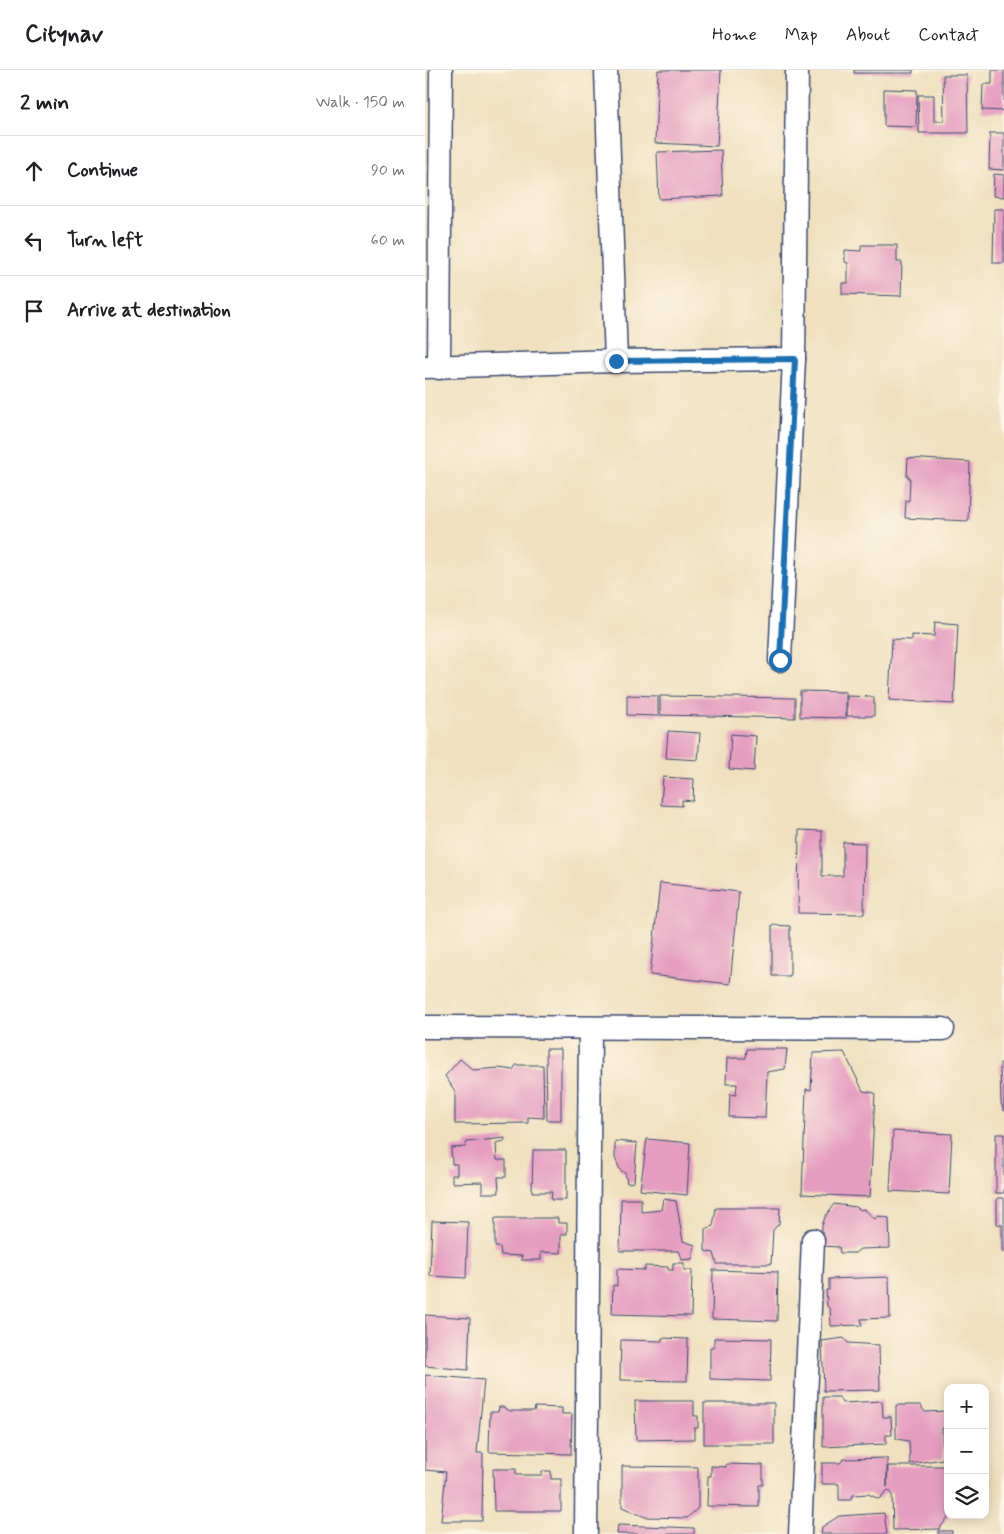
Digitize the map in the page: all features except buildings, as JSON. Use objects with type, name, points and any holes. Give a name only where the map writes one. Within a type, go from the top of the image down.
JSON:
[{"type":"street","points":[[441,70],[432,367],[616,361],[795,359]]},
{"type":"street","points":[[606,70],[616,361]]},
{"type":"street","points":[[780,660],[795,359],[797,70]]},
{"type":"street","points":[[425,1027],[943,1029]]},
{"type":"street","points":[[586,1534],[590,1028]]},
{"type":"street","points":[[800,1534],[813,1240]]},
{"type":"route","points":[[616,361],[795,359],[780,660]]}]
